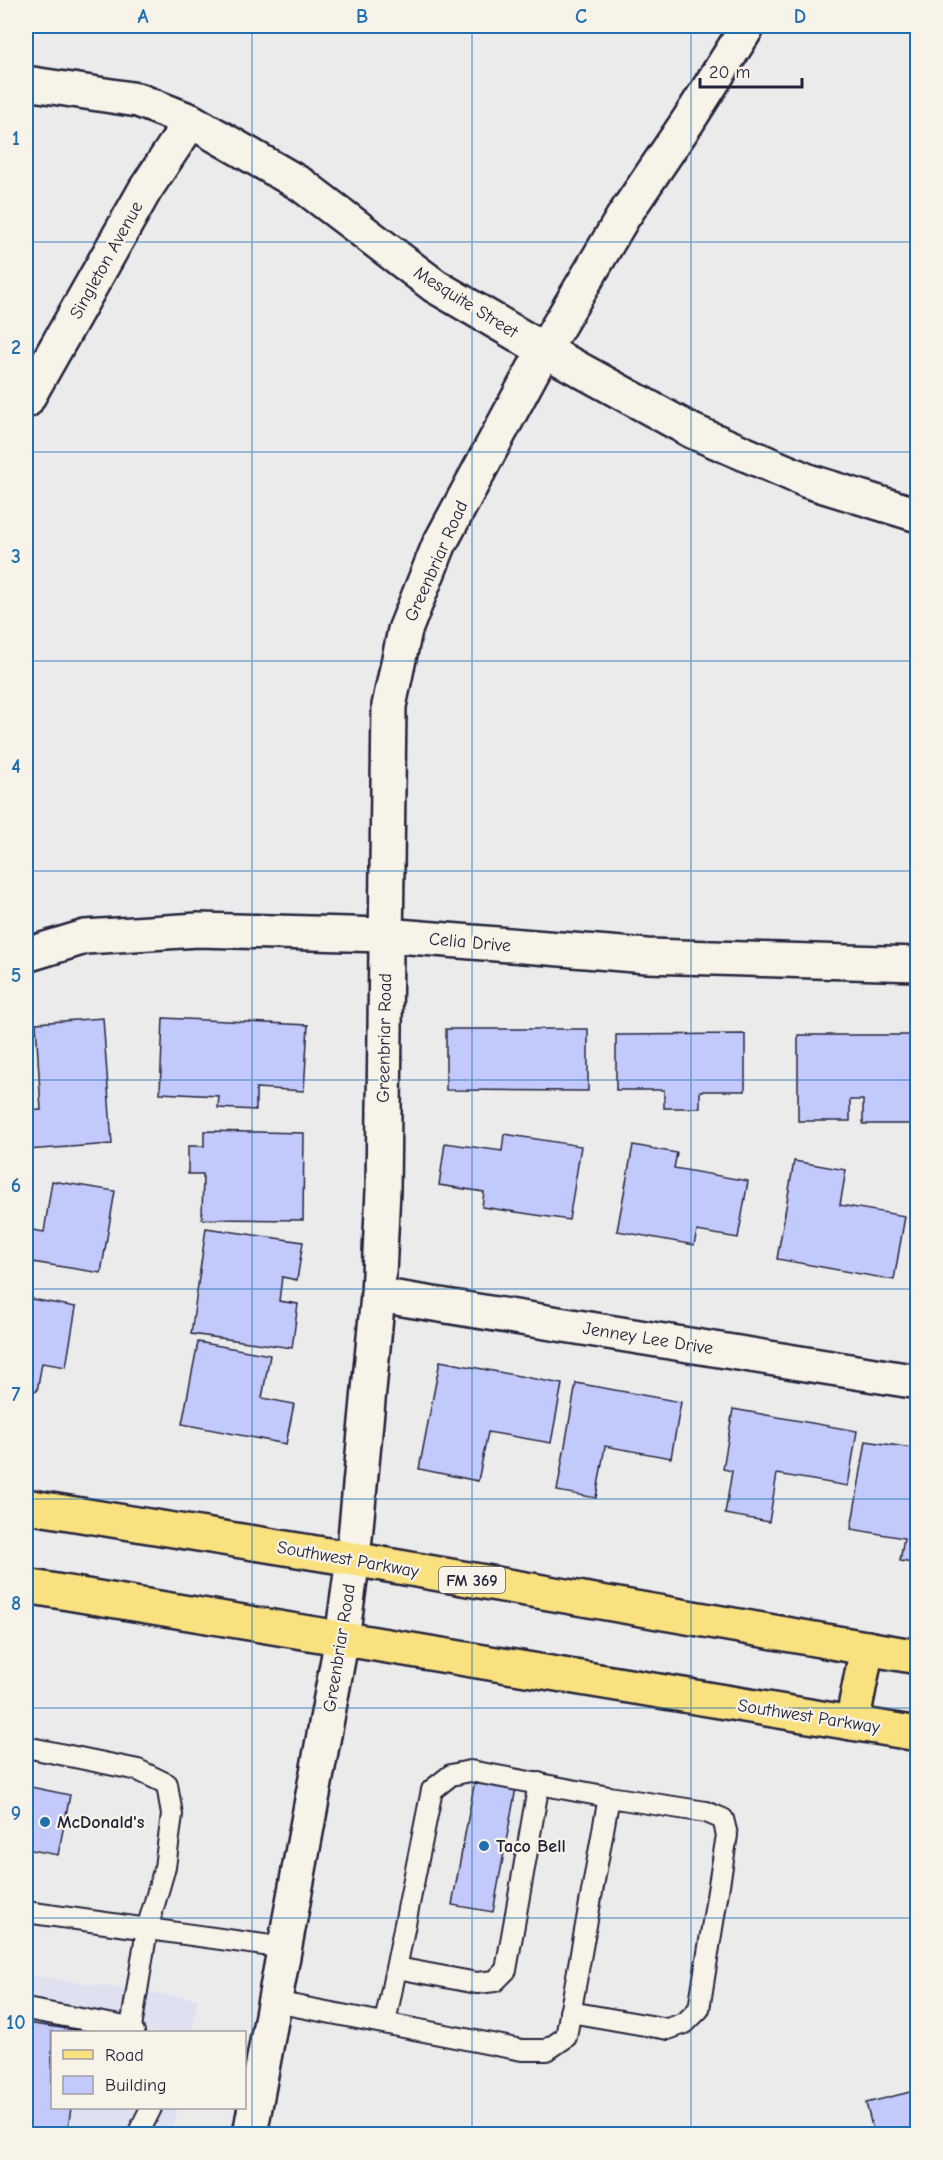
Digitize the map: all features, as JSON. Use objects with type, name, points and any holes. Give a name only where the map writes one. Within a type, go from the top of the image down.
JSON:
[{"type":"main road","name":"Southwest Parkway","points":[[26,1506],[918,1658]]},
{"type":"main road","name":"Southwest Parkway","points":[[26,1586],[918,1734]]},
{"type":"main road","points":[[852,1723],[867,1648]]},
{"type":"street","name":"Greenbriar Road","points":[[250,2134],[251,2098],[275,2002],[342,1638],[353,1560],[378,1295],[383,1190],[389,706],[405,630],[439,545],[544,350],[622,217],[688,121],[748,26]]},
{"type":"street","name":"Mesquite Street","points":[[26,83],[138,100],[191,121],[302,185],[435,286],[544,350],[692,431],[808,481],[918,515]]},
{"type":"street","name":"Singleton Avenue","points":[[26,401],[145,190],[191,121]]},
{"type":"street","name":"Celia Drive","points":[[26,955],[85,937],[186,930],[385,935],[647,956],[918,964]]},
{"type":"street","name":"Jenney Lee Drive","points":[[378,1295],[918,1383]]},
{"type":"lane","points":[[26,1748],[138,1770],[167,1784],[172,1815],[167,1857],[147,1929],[133,2030],[26,2009]]},
{"type":"lane","points":[[385,2023],[432,1790],[451,1775],[470,1771],[609,1797],[706,1812],[723,1819],[727,1835],[699,2009],[685,2023],[668,2029],[570,2012]]},
{"type":"lane","points":[[396,1968],[477,1983],[495,1981],[506,1970],[539,1783]]},
{"type":"lane","points":[[275,2002],[522,2050],[547,2050],[566,2037],[609,1797]]},
{"type":"lane","points":[[26,1912],[285,1948]]},
{"type":"lane","points":[[138,2134],[150,2109]]},
{"type":"shaded area","points":[[26,1975],[198,1999],[192,2031],[51,2031],[51,2109],[178,2109],[170,2134],[26,2134]]},
{"type":"building","points":[[103,1018],[112,1144],[26,1150],[26,1111],[41,1110],[36,1023]]},
{"type":"building","points":[[163,1018],[308,1025],[304,1091],[256,1088],[256,1110],[218,1108],[219,1096],[160,1093]]},
{"type":"building","points":[[446,1029],[588,1029],[588,1091],[446,1090]]},
{"type":"building","points":[[745,1034],[745,1091],[700,1091],[700,1108],[664,1108],[664,1090],[616,1090],[616,1035]]},
{"type":"building","points":[[798,1035],[918,1035],[918,1124],[863,1124],[863,1100],[850,1100],[850,1121],[798,1121]]},
{"type":"building","points":[[204,1131],[304,1133],[303,1220],[202,1219],[203,1174],[188,1174],[188,1146],[204,1146]]},
{"type":"building","points":[[504,1134],[581,1146],[569,1220],[482,1207],[484,1192],[439,1185],[445,1143],[502,1151]]},
{"type":"building","points":[[633,1145],[677,1153],[674,1168],[748,1181],[738,1238],[697,1231],[694,1245],[617,1231]]},
{"type":"building","points":[[794,1161],[846,1170],[840,1205],[905,1216],[894,1280],[777,1259]]},
{"type":"building","points":[[52,1181],[115,1191],[101,1273],[26,1261],[26,1229],[44,1232]]},
{"type":"building","points":[[206,1228],[303,1242],[297,1280],[282,1277],[279,1301],[298,1304],[292,1348],[191,1334]]},
{"type":"building","points":[[26,1298],[76,1307],[66,1367],[42,1363],[37,1391],[26,1389]]},
{"type":"building","points":[[198,1342],[270,1355],[262,1398],[294,1404],[286,1444],[182,1424]]},
{"type":"building","points":[[440,1361],[562,1384],[551,1443],[488,1432],[478,1481],[419,1469]]},
{"type":"building","points":[[576,1383],[681,1402],[671,1458],[605,1446],[596,1498],[557,1491]]},
{"type":"building","points":[[733,1409],[857,1431],[848,1486],[777,1474],[769,1522],[725,1514],[732,1471],[723,1469]]},
{"type":"building","points":[[866,1441],[918,1449],[912,1489],[918,1490],[918,1564],[900,1561],[904,1538],[851,1529]]},
{"type":"building","name":"Taco Bell","points":[[475,1780],[516,1788],[493,1912],[452,1905]]},
{"type":"building","name":"McDonald's","points":[[26,1786],[70,1795],[58,1855],[26,1849]]},
{"type":"building","points":[[26,2023],[83,2031],[51,2031],[51,2109],[71,2109],[67,2134],[26,2131]]},
{"type":"building","points":[[918,2090],[918,2134],[874,2134],[866,2103]]},
{"type":"place","name":"McDonald's","points":[[45,1822]]},
{"type":"place","name":"Taco Bell","points":[[484,1846]]}]
